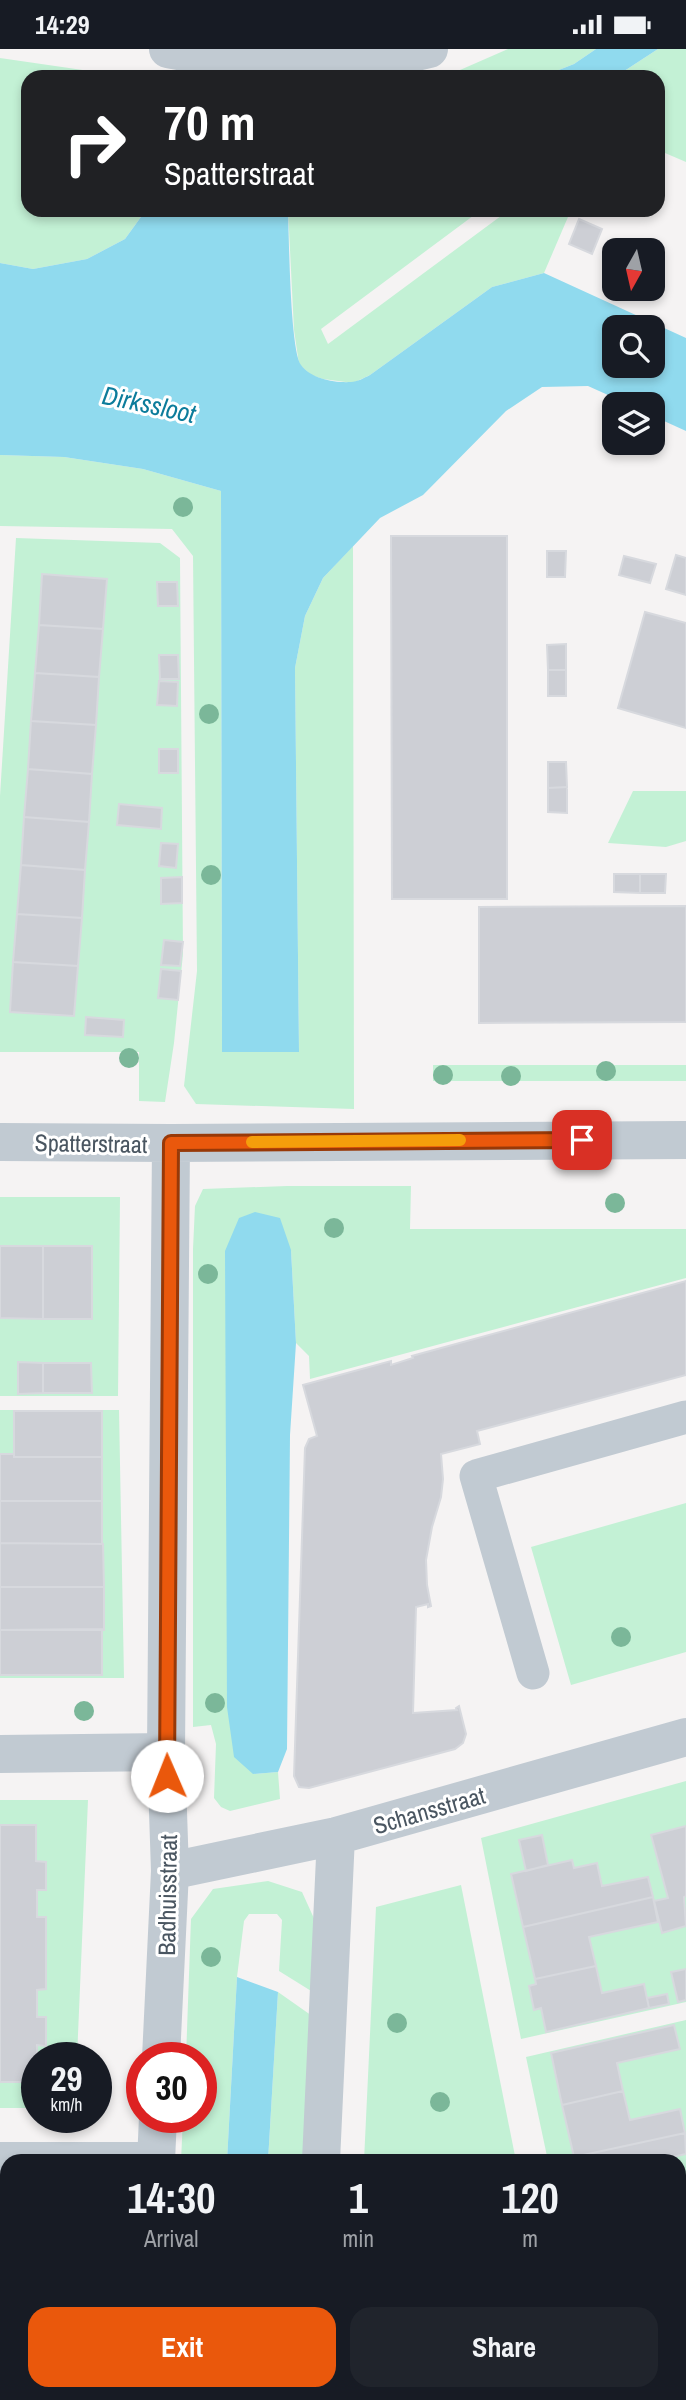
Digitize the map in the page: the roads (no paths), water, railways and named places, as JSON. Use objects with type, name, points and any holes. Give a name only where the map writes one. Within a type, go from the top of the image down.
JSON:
[{"type":"street","points":[[169,49],[219,60],[312,67],[382,61],[429,49]]},
{"type":"street","name":"Spatterstraat","points":[[0,1142],[686,1140]]},
{"type":"street","name":"Badhuisstraat","points":[[162,2042],[170,1871],[166,1752],[171,1143]]},
{"type":"street","name":"Schansstraat","points":[[170,1871],[336,1836],[686,1737]]},
{"type":"street","points":[[0,1754],[166,1752]]},
{"type":"street","points":[[321,2154],[336,1836]]},
{"type":"street","points":[[156,2154],[157,2133]]},
{"type":"lane","points":[[533,1673],[476,1476],[686,1417]]},
{"type":"water","points":[[596,49],[658,49],[626,70],[559,70],[574,64]]},
{"type":"water","name":"Dirkssloot","points":[[141,217],[288,217],[292,316],[297,355],[305,370],[331,381],[353,382],[370,375],[492,287],[544,273],[636,315],[602,315],[602,378],[665,378],[665,328],[686,338],[686,431],[665,421],[665,392],[602,392],[588,386],[542,387],[506,411],[423,495],[380,518],[323,578],[305,616],[295,668],[299,1052],[222,1052],[221,491],[143,469],[64,457],[0,455],[0,263],[33,269],[87,259],[125,239]]},
{"type":"water","points":[[255,1212],[280,1218],[291,1250],[296,1343],[290,1435],[287,1749],[278,1772],[253,1774],[234,1757],[227,1707],[225,1251],[239,1218]]},
{"type":"water","points":[[237,1977],[278,1992],[268,2154],[227,2154]]}]
